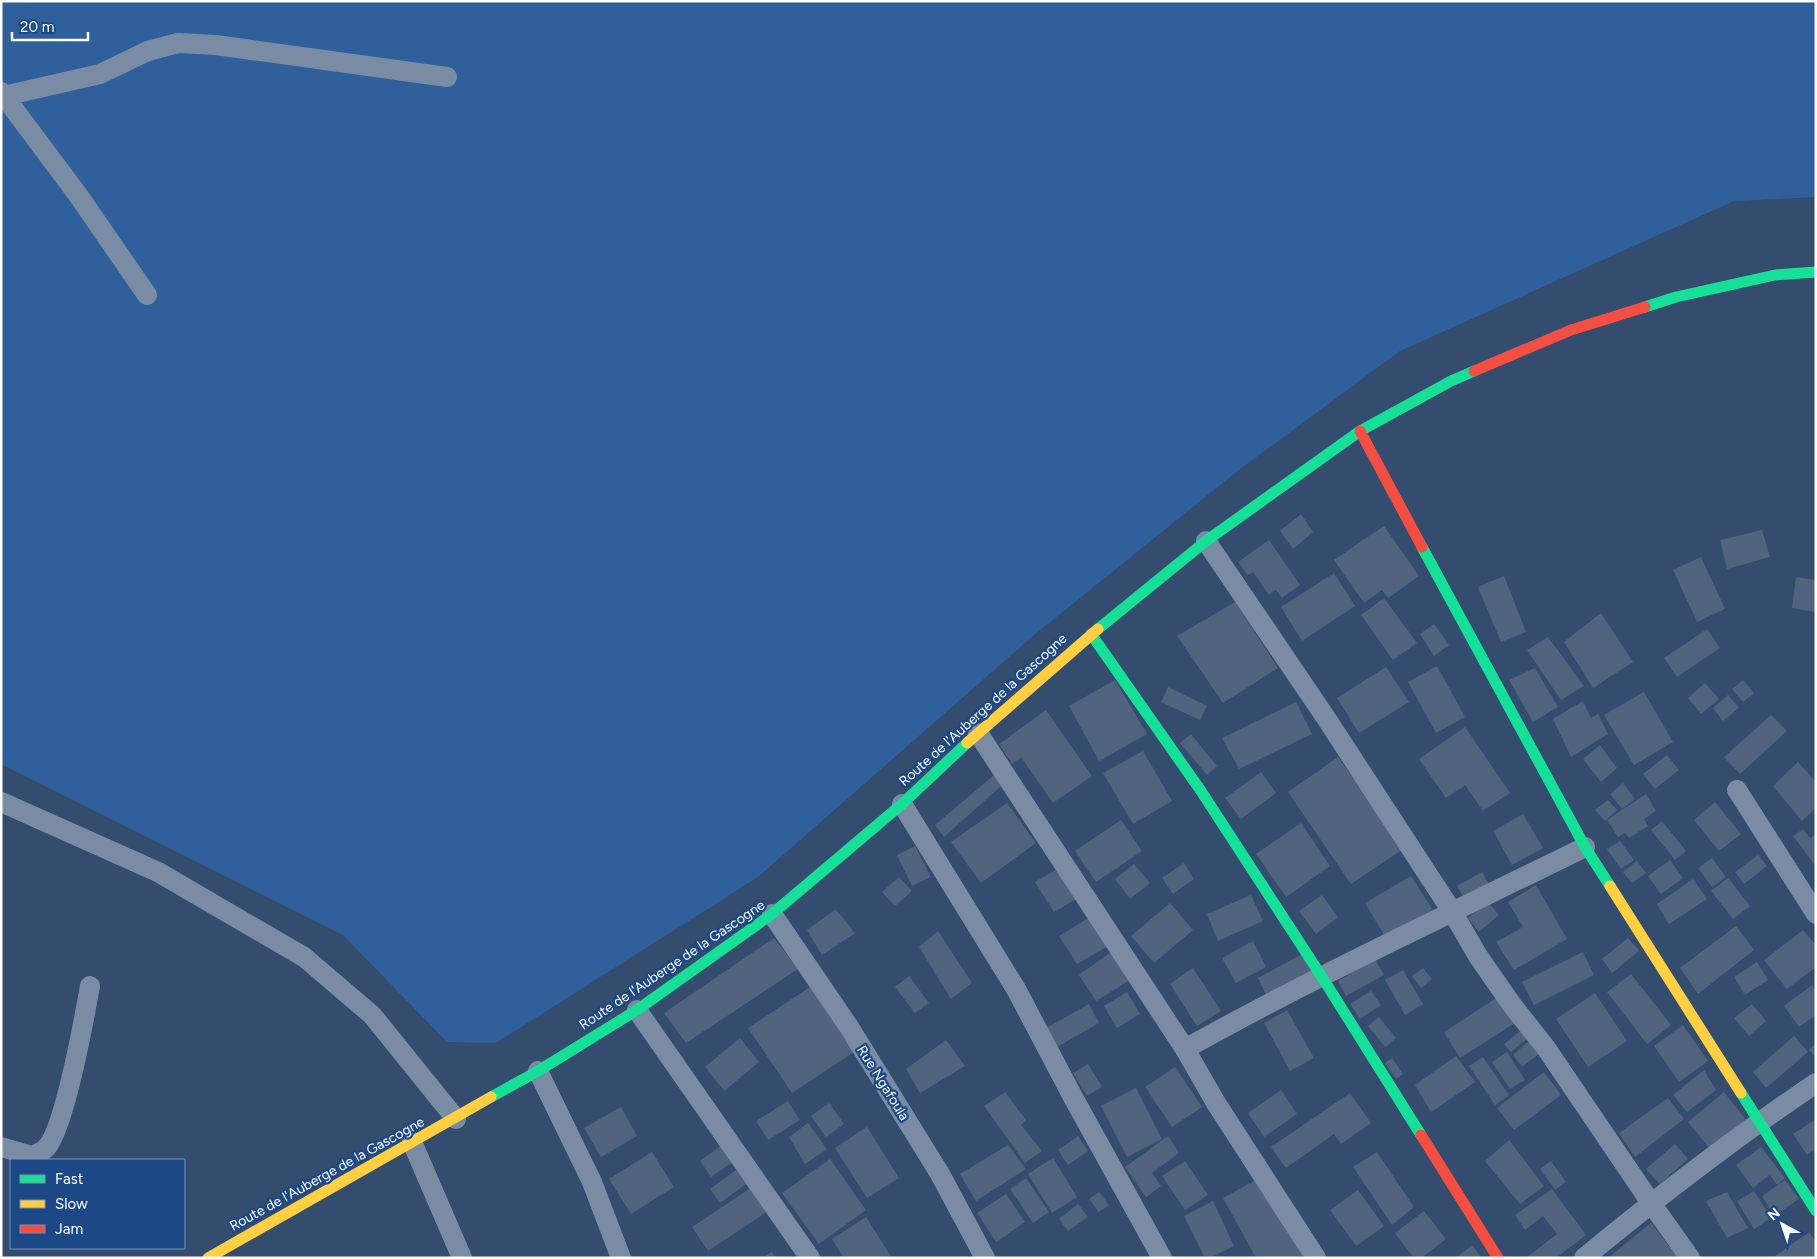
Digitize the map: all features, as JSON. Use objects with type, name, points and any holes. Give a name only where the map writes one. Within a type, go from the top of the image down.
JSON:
[{"type":"street","points":[[147,295],[78,195],[3,94],[100,74],[148,51],[178,43],[216,45],[447,77]]},
{"type":"street","name":"Route de l'Auberge de la Gascogne","points":[[208,1258],[538,1071],[637,1010],[772,914],[902,804],[978,733],[1091,634],[1206,541],[1360,431],[1451,381],[1571,330],[1676,296],[1775,274],[1816,272]]},
{"type":"street","points":[[1360,431],[1585,847],[1816,1211]]},
{"type":"street","points":[[1206,541],[1326,718],[1453,913],[1478,956],[1512,1005],[1546,1048],[1690,1258]]},
{"type":"street","points":[[1091,634],[1201,791],[1322,977],[1498,1258]]},
{"type":"street","points":[[978,733],[1185,1049],[1216,1103],[1316,1258]]},
{"type":"street","points":[[1737,790],[1816,914]]},
{"type":"street","points":[[1,802],[158,872],[304,957],[372,1015],[456,1119]]},
{"type":"street","points":[[902,804],[1016,989],[1162,1258]]},
{"type":"street","points":[[1185,1049],[1322,977],[1585,847]]},
{"type":"street","name":"Rue Ngafoula","points":[[772,914],[849,1028],[940,1174],[985,1258]]},
{"type":"street","points":[[1,1147],[32,1156],[46,1148],[57,1130],[80,1045],[90,986]]},
{"type":"street","points":[[637,1010],[810,1258]]},
{"type":"street","points":[[538,1071],[592,1182],[621,1258]]},
{"type":"street","points":[[1584,1258],[1651,1203],[1759,1122],[1816,1083]]},
{"type":"street","points":[[412,1142],[462,1258]]},
{"type":"shaded area","points":[[1,1],[1816,1],[1816,197],[1734,201],[1400,351],[1240,469],[1034,635],[758,877],[496,1043],[447,1042],[343,935],[1,764]]},
{"type":"building","points":[[1301,514],[1313,532],[1293,549],[1280,531]]},
{"type":"building","points":[[1384,526],[1419,576],[1388,598],[1382,590],[1364,603],[1334,560]]},
{"type":"building","points":[[1762,530],[1770,557],[1727,569],[1720,540]]},
{"type":"building","points":[[1269,540],[1300,585],[1282,598],[1276,590],[1269,595],[1253,572],[1248,575],[1238,562]]},
{"type":"building","points":[[1701,557],[1725,609],[1697,622],[1673,570]]},
{"type":"building","points":[[1334,573],[1355,606],[1302,641],[1281,607]]},
{"type":"building","points":[[1504,576],[1526,632],[1501,642],[1478,587]]},
{"type":"building","points":[[1796,577],[1816,580],[1816,612],[1792,608]]},
{"type":"building","points":[[1384,598],[1417,643],[1393,660],[1361,615]]},
{"type":"building","points":[[1235,602],[1278,668],[1223,703],[1177,636]]},
{"type":"building","points":[[1601,613],[1633,662],[1593,688],[1564,642]]},
{"type":"building","points":[[1434,624],[1449,645],[1434,656],[1420,634]]},
{"type":"building","points":[[1707,629],[1720,648],[1677,677],[1664,658]]},
{"type":"building","points":[[1548,637],[1584,686],[1561,700],[1527,650]]},
{"type":"building","points":[[1437,666],[1465,717],[1436,733],[1408,682]]},
{"type":"building","points":[[1386,667],[1409,702],[1359,733],[1337,698]]},
{"type":"building","points":[[1535,668],[1558,707],[1533,722],[1509,680]]},
{"type":"building","points":[[1115,680],[1147,734],[1099,761],[1069,706]]},
{"type":"building","points":[[1743,680],[1754,693],[1743,702],[1732,689]]},
{"type":"building","points":[[1705,683],[1719,699],[1701,714],[1688,698]]},
{"type":"building","points":[[1168,687],[1207,706],[1200,720],[1161,702]]},
{"type":"building","points":[[1644,692],[1673,742],[1634,765],[1604,715]]},
{"type":"building","points":[[1728,695],[1739,708],[1723,721],[1713,708]]},
{"type":"building","points":[[1583,701],[1591,718],[1598,714],[1608,734],[1571,757],[1553,719]]},
{"type":"building","points":[[1296,702],[1312,734],[1239,769],[1222,738]]},
{"type":"building","points":[[1046,710],[1092,776],[1053,803],[1021,757],[1012,764],[999,744]]},
{"type":"building","points":[[1771,715],[1787,731],[1740,774],[1724,757]]},
{"type":"building","points":[[1465,727],[1510,793],[1483,811],[1465,785],[1446,798],[1419,759]]},
{"type":"building","points":[[1191,734],[1217,766],[1207,775],[1180,743]]},
{"type":"building","points":[[1600,745],[1617,768],[1601,782],[1583,759]]},
{"type":"building","points":[[1143,751],[1172,801],[1133,824],[1103,773]]},
{"type":"building","points":[[1667,755],[1679,770],[1655,789],[1643,774]]},
{"type":"building","points":[[1338,757],[1403,849],[1351,884],[1288,792]]},
{"type":"building","points":[[1798,762],[1816,782],[1816,808],[1802,821],[1773,786]]},
{"type":"building","points":[[1261,772],[1276,793],[1241,819],[1225,798]]},
{"type":"building","points":[[994,775],[1001,786],[944,837],[935,825]]},
{"type":"building","points":[[1623,783],[1635,799],[1622,809],[1610,794]]},
{"type":"building","points":[[1646,794],[1656,811],[1644,819],[1648,826],[1629,838],[1625,833],[1618,837],[1607,820]]},
{"type":"building","points":[[1608,800],[1617,810],[1605,821],[1595,810]]},
{"type":"building","points":[[1715,802],[1741,834],[1719,851],[1694,820]]},
{"type":"building","points":[[1007,803],[1036,843],[981,883],[951,842]]},
{"type":"building","points":[[1523,814],[1543,848],[1512,865],[1493,831]]},
{"type":"building","points":[[1121,820],[1142,851],[1096,882],[1075,851]]},
{"type":"building","points":[[1662,821],[1686,851],[1675,860],[1651,830]]},
{"type":"building","points":[[1301,823],[1330,866],[1286,897],[1256,854]]},
{"type":"building","points":[[1803,829],[1810,838],[1814,835],[1816,837],[1816,863],[1814,864],[1793,836]]},
{"type":"building","points":[[1620,841],[1634,860],[1621,869],[1607,849]]},
{"type":"building","points":[[915,846],[931,877],[912,886],[897,855]]},
{"type":"building","points":[[1758,855],[1767,866],[1744,884],[1735,872]]},
{"type":"building","points":[[1712,858],[1726,877],[1712,887],[1698,868]]},
{"type":"building","points":[[1670,860],[1683,878],[1661,894],[1648,876]]},
{"type":"building","points":[[1637,861],[1646,873],[1632,883],[1623,872]]},
{"type":"building","points":[[1184,863],[1194,879],[1173,894],[1162,878]]},
{"type":"building","points":[[1134,864],[1150,883],[1130,899],[1115,879]]},
{"type":"building","points":[[1057,869],[1076,899],[1054,912],[1035,882]]},
{"type":"building","points":[[1482,872],[1491,888],[1466,902],[1457,886]]},
{"type":"building","points":[[1411,876],[1433,910],[1386,938],[1365,903]]},
{"type":"building","points":[[899,877],[912,891],[895,906],[882,892]]},
{"type":"building","points":[[1728,878],[1750,906],[1733,919],[1711,891]]},
{"type":"building","points":[[1693,879],[1707,899],[1669,924],[1657,904]]},
{"type":"building","points":[[1536,885],[1567,939],[1514,970],[1496,942],[1523,927],[1508,902]]},
{"type":"building","points":[[1251,895],[1263,921],[1218,941],[1207,914]]},
{"type":"building","points":[[1322,895],[1338,917],[1316,934],[1299,911]]},
{"type":"building","points":[[1488,902],[1499,915],[1479,932],[1468,918]]},
{"type":"building","points":[[1170,903],[1193,930],[1154,963],[1131,936]]},
{"type":"building","points":[[836,909],[855,933],[822,955],[807,930]]},
{"type":"building","points":[[1090,917],[1108,946],[1077,964],[1059,936]]},
{"type":"building","points":[[1736,926],[1754,950],[1698,994],[1680,968]]},
{"type":"building","points":[[1803,930],[1816,945],[1816,967],[1787,989],[1764,960]]},
{"type":"building","points":[[938,931],[972,983],[951,999],[919,947]]},
{"type":"building","points":[[774,938],[798,969],[686,1043],[664,1013]]},
{"type":"building","points":[[1628,938],[1639,951],[1612,973],[1602,959]]},
{"type":"building","points":[[1253,941],[1266,967],[1236,983],[1222,958]]},
{"type":"building","points":[[1111,952],[1130,980],[1096,1001],[1079,975]]},
{"type":"building","points":[[1583,952],[1594,975],[1534,1005],[1522,982]]},
{"type":"building","points":[[1304,953],[1316,975],[1269,1000],[1258,978]]},
{"type":"building","points":[[1375,959],[1384,975],[1346,996],[1338,981]]},
{"type":"building","points":[[1757,962],[1768,980],[1745,995],[1734,977]]},
{"type":"building","points":[[1193,968],[1221,1011],[1197,1026],[1170,984]]},
{"type":"building","points":[[1423,968],[1432,979],[1421,988],[1412,976]]},
{"type":"building","points":[[1403,970],[1423,1004],[1405,1015],[1385,980]]},
{"type":"building","points":[[1631,974],[1671,1025],[1647,1044],[1607,992]]},
{"type":"building","points":[[909,976],[929,1003],[915,1013],[895,987]]},
{"type":"building","points":[[1812,985],[1816,991],[1816,1015],[1799,1027],[1784,1006]]},
{"type":"building","points":[[810,987],[854,1052],[792,1093],[748,1028]]},
{"type":"building","points":[[1371,991],[1381,1005],[1360,1019],[1350,1004]]},
{"type":"building","points":[[1127,992],[1140,1014],[1117,1028],[1104,1006]]},
{"type":"building","points":[[1595,993],[1627,1041],[1588,1067],[1556,1019]]},
{"type":"building","points":[[1498,997],[1515,1023],[1460,1058],[1444,1032]]},
{"type":"building","points":[[1089,1004],[1099,1023],[1057,1047],[1046,1028]]},
{"type":"building","points":[[1752,1004],[1766,1021],[1749,1036],[1734,1018]]},
{"type":"building","points":[[1287,1010],[1314,1058],[1290,1071],[1264,1023]]},
{"type":"building","points":[[1379,1017],[1396,1038],[1385,1047],[1368,1026]]},
{"type":"building","points":[[1683,1025],[1708,1061],[1679,1082],[1654,1046]]},
{"type":"building","points":[[1520,1031],[1527,1039],[1511,1052],[1504,1044]]},
{"type":"building","points":[[1794,1036],[1808,1052],[1766,1088],[1753,1072]]},
{"type":"building","points":[[740,1038],[759,1062],[724,1091],[705,1067]]},
{"type":"building","points":[[946,1040],[965,1066],[920,1093],[906,1069]]},
{"type":"building","points":[[1529,1041],[1539,1054],[1522,1067],[1513,1055]]},
{"type":"building","points":[[1816,1043],[1816,1057],[1809,1050]]},
{"type":"building","points":[[1507,1052],[1525,1080],[1510,1089],[1492,1062]]},
{"type":"building","points":[[1456,1056],[1475,1082],[1431,1112],[1415,1085]]},
{"type":"building","points":[[1483,1057],[1509,1095],[1495,1105],[1469,1066]]},
{"type":"building","points":[[1392,1058],[1403,1074],[1396,1079],[1385,1063]]},
{"type":"building","points":[[1088,1064],[1102,1087],[1087,1096],[1073,1073]]},
{"type":"building","points":[[1175,1067],[1202,1107],[1172,1127],[1145,1087]]},
{"type":"building","points":[[1704,1070],[1716,1090],[1687,1112],[1673,1095]]},
{"type":"building","points":[[1544,1072],[1561,1095],[1514,1130],[1497,1108]]},
{"type":"building","points":[[1136,1088],[1162,1139],[1127,1157],[1101,1106]]},
{"type":"building","points":[[1281,1090],[1297,1114],[1264,1137],[1248,1113]]},
{"type":"building","points":[[1005,1092],[1026,1120],[1021,1125],[1042,1151],[1025,1163],[984,1106]]},
{"type":"building","points":[[1724,1092],[1746,1120],[1710,1149],[1688,1122]]},
{"type":"building","points":[[1350,1093],[1371,1123],[1341,1144],[1334,1134],[1286,1168],[1271,1147]]},
{"type":"building","points":[[1668,1098],[1684,1119],[1635,1157],[1619,1133]]},
{"type":"building","points":[[788,1101],[800,1120],[768,1140],[756,1121]]},
{"type":"building","points":[[829,1103],[844,1124],[826,1137],[811,1116]]},
{"type":"building","points":[[621,1107],[637,1136],[601,1157],[584,1128]]},
{"type":"building","points":[[1816,1119],[1816,1156],[1813,1151],[1807,1155],[1793,1134]]},
{"type":"building","points":[[808,1123],[827,1149],[805,1164],[789,1137]]},
{"type":"building","points":[[867,1127],[899,1178],[867,1198],[835,1148]]},
{"type":"building","points":[[1078,1136],[1088,1151],[1068,1165],[1058,1150]]},
{"type":"building","points":[[1168,1136],[1179,1153],[1152,1173],[1161,1186],[1146,1197],[1125,1167]]},
{"type":"building","points":[[1509,1140],[1544,1186],[1520,1204],[1485,1161]]},
{"type":"building","points":[[1675,1144],[1688,1159],[1660,1184],[1646,1169]]},
{"type":"building","points":[[722,1145],[734,1161],[711,1177],[700,1161]]},
{"type":"building","points":[[1008,1145],[1026,1169],[976,1201],[960,1174]]},
{"type":"building","points":[[1761,1147],[1785,1178],[1777,1185],[1770,1175],[1753,1188],[1736,1165]]},
{"type":"building","points":[[652,1152],[674,1187],[631,1214],[609,1179]]},
{"type":"building","points":[[1377,1152],[1414,1207],[1392,1225],[1353,1167]]},
{"type":"building","points":[[1053,1158],[1077,1197],[1052,1213],[1028,1174]]},
{"type":"building","points":[[830,1159],[866,1210],[819,1244],[782,1193]]},
{"type":"building","points":[[1185,1161],[1208,1195],[1185,1210],[1162,1176]]},
{"type":"building","points":[[1551,1161],[1566,1182],[1555,1190],[1540,1169]]},
{"type":"building","points":[[736,1170],[746,1184],[720,1203],[710,1189]]},
{"type":"building","points":[[1261,1177],[1306,1258],[1256,1258],[1223,1198]]},
{"type":"building","points":[[1026,1178],[1049,1212],[1033,1223],[1010,1189]]},
{"type":"building","points":[[1785,1180],[1799,1199],[1774,1216],[1762,1196]]},
{"type":"building","points":[[752,1187],[768,1211],[708,1251],[692,1227]]},
{"type":"building","points":[[1552,1189],[1586,1235],[1556,1258],[1526,1258],[1557,1234],[1543,1216],[1525,1230],[1515,1215]]},
{"type":"building","points":[[1358,1190],[1384,1226],[1356,1246],[1330,1210]]},
{"type":"building","points":[[1754,1191],[1771,1218],[1754,1229],[1737,1201]]},
{"type":"building","points":[[1099,1192],[1109,1205],[1099,1212],[1089,1199]]},
{"type":"building","points":[[1727,1192],[1748,1228],[1727,1238],[1706,1201]]},
{"type":"building","points":[[1006,1194],[1025,1222],[996,1242],[977,1213]]},
{"type":"building","points":[[1213,1201],[1234,1246],[1210,1258],[1205,1258],[1184,1216]]},
{"type":"building","points":[[1078,1204],[1088,1217],[1068,1231],[1059,1219]]},
{"type":"building","points":[[1424,1211],[1446,1239],[1421,1258],[1414,1258],[1395,1233]]},
{"type":"building","points":[[866,1217],[892,1258],[844,1258],[832,1239]]},
{"type":"building","points":[[1651,1223],[1678,1258],[1608,1258]]},
{"type":"building","points":[[1809,1232],[1816,1242],[1816,1258],[1772,1258]]},
{"type":"building","points":[[1472,1245],[1482,1258],[1456,1258]]},
{"type":"building","points":[[772,1252],[775,1258],[762,1258]]},
{"type":"traffic: fast","points":[[1645,307],[1676,297],[1775,275],[1816,272]]},
{"type":"traffic: fast","points":[[1098,629],[1206,541],[1360,431],[1451,381],[1474,371]]},
{"type":"traffic: fast","points":[[1422,547],[1585,847],[1610,886]]},
{"type":"traffic: fast","points":[[1091,634],[1201,791],[1322,977],[1421,1135]]},
{"type":"traffic: fast","points":[[491,1097],[538,1071],[637,1010],[772,914],[902,804],[967,743]]},
{"type":"traffic: fast","points":[[1741,1093],[1816,1211]]},
{"type":"traffic: slow","points":[[967,743],[1098,629]]},
{"type":"traffic: slow","points":[[1610,886],[1741,1093]]},
{"type":"traffic: slow","points":[[208,1258],[491,1097]]},
{"type":"traffic: jam","points":[[1474,371],[1571,330],[1645,307]]},
{"type":"traffic: jam","points":[[1360,431],[1422,547]]},
{"type":"traffic: jam","points":[[1421,1135],[1498,1258]]}]
